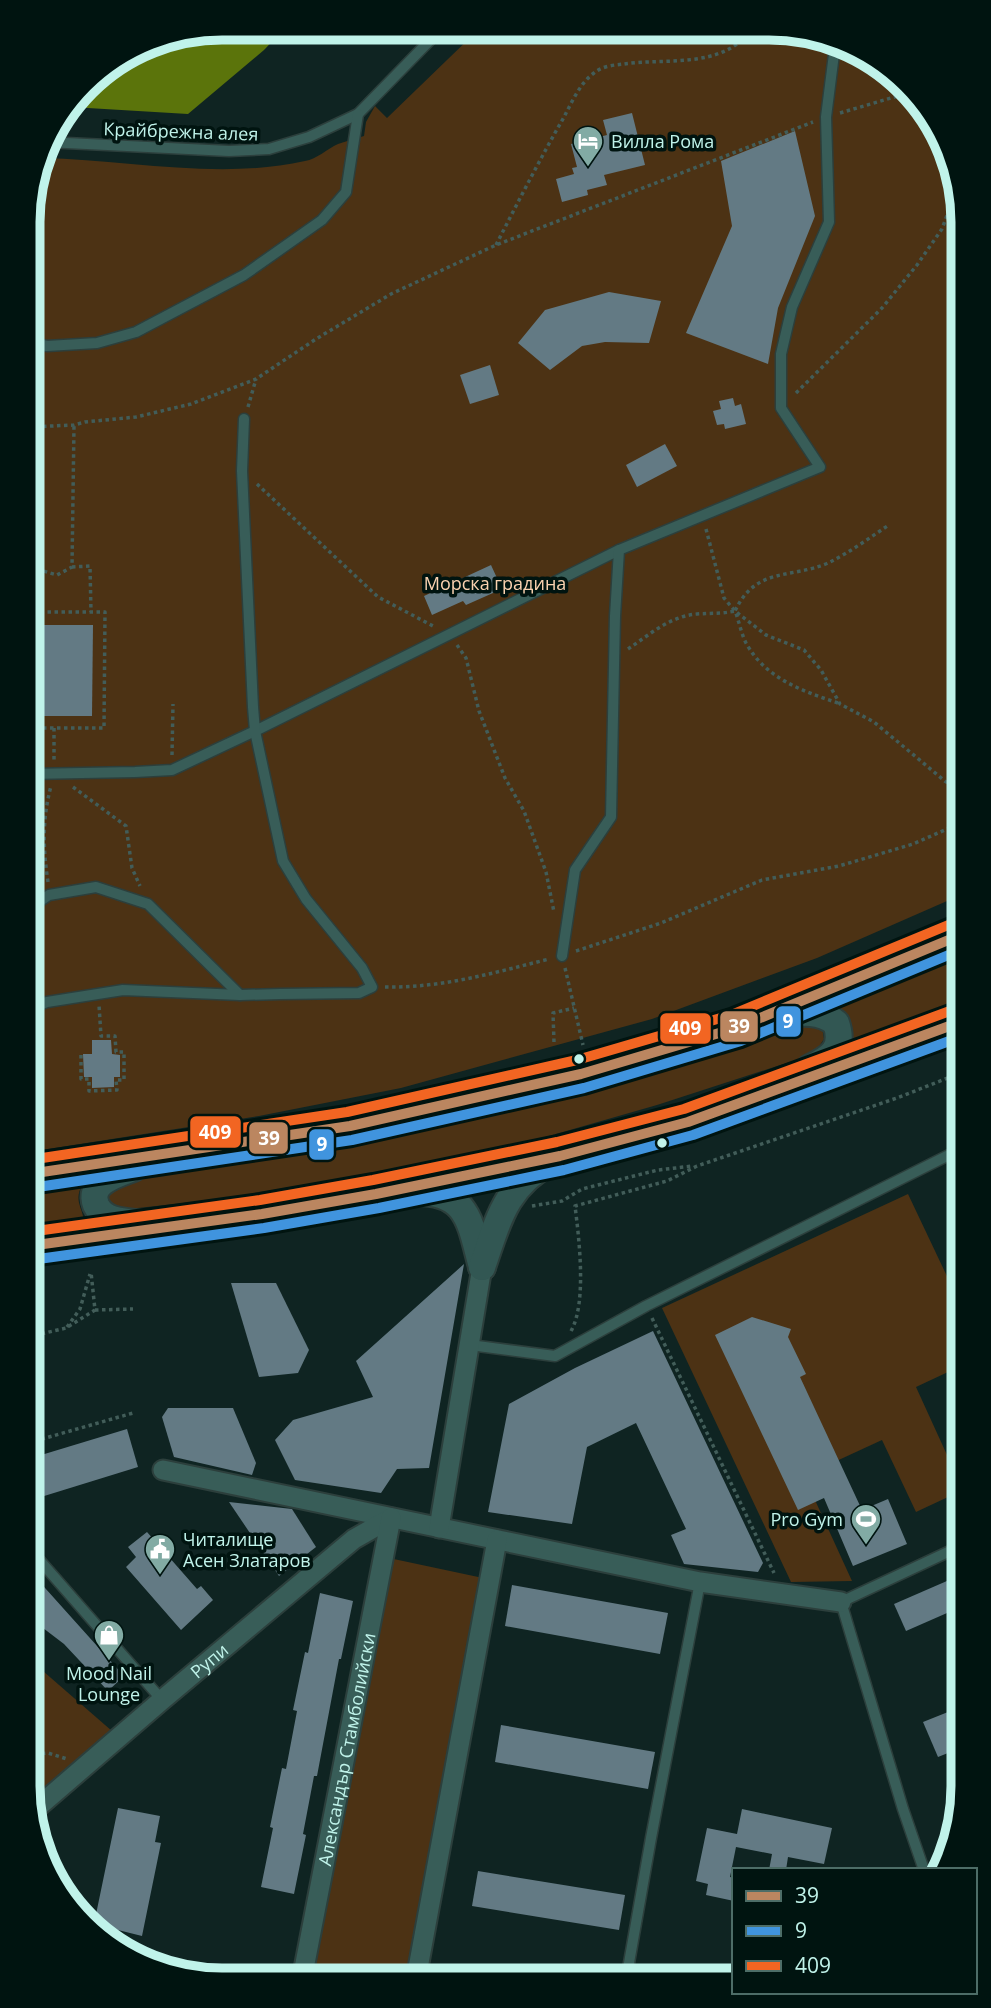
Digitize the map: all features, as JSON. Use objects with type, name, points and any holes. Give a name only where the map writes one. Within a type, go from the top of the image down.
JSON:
[{"type":"main road","points":[[736,1028],[951,939]]},
{"type":"main road","points":[[40,1172],[350,1126],[580,1074],[779,1015],[811,1013],[836,1023],[839,1039],[837,1047],[825,1061],[756,1096]]},
{"type":"main road","points":[[40,1245],[170,1228],[376,1194],[560,1156],[688,1122],[950,1026]]},
{"type":"main road","points":[[164,1155],[110,1177],[94,1192],[95,1201],[103,1215],[112,1219],[170,1228]]},
{"type":"main road","points":[[482,1267],[502,1211],[514,1189],[538,1168],[560,1156]]},
{"type":"main road","points":[[376,1194],[423,1192],[451,1199],[468,1216],[482,1267]]},
{"type":"street","points":[[439,1528],[482,1267]]},
{"type":"street","points":[[163,1470],[700,1582],[841,1602]]},
{"type":"street","name":"Рупи","points":[[42,1804],[354,1539],[391,1518]]},
{"type":"street","name":"Александър Стамболийски","points":[[304,1968],[391,1518]]},
{"type":"street","points":[[418,1968],[497,1540]]},
{"type":"lane","name":"Крайбрежна алея","points":[[59,143],[229,151],[269,149],[309,137],[358,114],[430,40]]},
{"type":"lane","points":[[41,774],[172,769],[255,731],[619,550],[820,467],[781,408],[781,354],[792,307],[829,222],[826,117],[834,53]]},
{"type":"lane","points":[[41,345],[97,343],[136,332],[244,275],[322,220],[346,192],[358,114]]},
{"type":"lane","points":[[40,1005],[123,990],[240,995],[359,993],[372,987],[362,968],[306,900],[283,861],[255,731],[242,471],[244,419]]},
{"type":"lane","points":[[562,956],[575,870],[611,817],[619,550]]},
{"type":"lane","points":[[41,900],[49,895],[96,887],[148,904],[240,995]]},
{"type":"lane","points":[[470,1345],[555,1356],[646,1306],[950,1154]]},
{"type":"lane","points":[[923,1868],[841,1602],[950,1551]]},
{"type":"lane","points":[[40,1561],[162,1700]]},
{"type":"lane","points":[[628,1968],[700,1582]]},
{"type":"path","points":[[496,245],[580,87],[597,70],[612,66],[710,56],[744,40]]},
{"type":"path","points":[[41,428],[135,418],[191,404],[256,379],[391,294],[496,245],[826,117],[899,95]]},
{"type":"path","points":[[781,408],[882,308],[942,229],[950,208]]},
{"type":"path","points":[[244,419],[256,379]]},
{"type":"path","points":[[72,567],[74,425]]},
{"type":"path","points":[[242,471],[378,597],[449,634],[466,658],[479,711],[505,778],[524,811],[546,872],[555,920]]},
{"type":"path","points":[[703,515],[724,598],[735,611],[766,635],[804,650],[821,670],[840,704]]},
{"type":"path","points":[[614,655],[680,618],[735,611],[758,584],[777,574],[801,571],[827,563],[889,525]]},
{"type":"path","points":[[41,569],[57,575],[72,567],[90,566],[91,612]]},
{"type":"path","points":[[735,611],[746,642],[758,660],[776,677],[813,695],[840,704],[874,722],[946,782],[951,782]]},
{"type":"path","points":[[41,612],[105,612],[104,728],[41,728]]},
{"type":"path","points":[[172,769],[173,704]]},
{"type":"path","points":[[49,895],[43,848],[45,808],[54,773],[54,728]]},
{"type":"path","points":[[54,773],[126,826],[132,868],[148,904]]},
{"type":"path","points":[[372,987],[415,988],[456,982],[562,956],[661,923],[762,880],[839,866],[914,844],[951,828]]},
{"type":"path","points":[[562,956],[583,1045]]},
{"type":"path","points":[[81,1055],[81,1079],[89,1079],[89,1091],[117,1090],[116,1080],[124,1080],[124,1052],[116,1052],[115,1036],[101,1036],[97,993]]},
{"type":"path","points":[[554,1042],[553,1013],[574,1008]]},
{"type":"path","points":[[562,1201],[575,1206],[667,1181],[697,1166],[897,1098],[950,1077]]},
{"type":"path","points":[[582,1189],[659,1170],[697,1166]]},
{"type":"path","points":[[555,1356],[578,1319],[580,1252],[575,1206]]},
{"type":"path","points":[[66,1328],[80,1309],[91,1272],[95,1310]]},
{"type":"path","points":[[646,1306],[785,1594]]},
{"type":"path","points":[[40,1334],[66,1328],[95,1310],[133,1310]]},
{"type":"path","points":[[40,1440],[134,1413]]},
{"type":"path","points":[[40,1754],[48,1753],[75,1764],[88,1766]]},
{"type":"green space","name":"Морска градина","points":[[468,40],[769,40],[804,44],[849,59],[889,85],[920,121],[941,164],[951,222],[951,899],[817,958],[652,1019],[401,1088],[259,1116],[40,1150],[41,210],[46,175],[52,158],[207,169],[241,169],[309,160],[338,144],[364,136],[366,122],[375,106],[387,118]]},
{"type":"green space","points":[[951,948],[951,1003],[847,1047],[851,1030],[848,1017],[839,1007],[824,999]]},
{"type":"green space","points":[[802,1019],[822,1027],[824,1039],[816,1051],[657,1105],[542,1138],[379,1172],[220,1199],[117,1208],[109,1204],[105,1189],[122,1178],[277,1157],[405,1131],[545,1098],[688,1059]]},
{"type":"green space","points":[[77,1179],[82,1185],[78,1197],[83,1228],[40,1233],[40,1184]]},
{"type":"green space","points":[[908,1194],[950,1283],[950,1371],[916,1387],[950,1462],[950,1496],[916,1512],[882,1440],[804,1476],[852,1581],[791,1582],[662,1308]]},
{"type":"green space","points":[[389,1558],[483,1578],[411,1968],[311,1968]]},
{"type":"green space","points":[[40,1668],[120,1738],[42,1804]]},
{"type":"shaded area","points":[[222,40],[274,40],[264,50],[188,114],[81,108],[102,85],[121,71],[175,46]]},
{"type":"building","points":[[632,113],[645,165],[604,175],[607,185],[587,190],[588,195],[562,202],[556,179],[574,174],[572,168],[577,167],[571,144],[607,135],[603,120]]},
{"type":"building","points":[[795,131],[815,216],[778,308],[768,364],[686,333],[732,226],[721,161]]},
{"type":"building","points":[[609,292],[661,301],[649,343],[605,342],[582,346],[550,370],[518,343],[545,310]]},
{"type":"building","points":[[490,365],[499,395],[470,404],[460,375]]},
{"type":"building","points":[[733,398],[735,406],[741,404],[746,424],[725,429],[724,424],[717,425],[713,411],[721,409],[719,401]]},
{"type":"building","points":[[665,444],[677,466],[637,487],[626,465]]},
{"type":"building","points":[[491,565],[502,589],[466,605],[463,601],[432,615],[424,596]]},
{"type":"building","points":[[41,625],[93,625],[92,716],[41,716]]},
{"type":"building","points":[[92,1040],[111,1040],[112,1054],[120,1055],[120,1077],[114,1077],[114,1087],[92,1088],[92,1077],[84,1077],[83,1054],[92,1054]]},
{"type":"building","points":[[464,1264],[429,1468],[397,1469],[381,1493],[295,1480],[275,1440],[293,1420],[373,1397],[356,1361]]},
{"type":"building","points":[[231,1283],[276,1283],[309,1350],[298,1373],[259,1377]]},
{"type":"building","points":[[752,1317],[791,1329],[788,1337],[806,1374],[800,1377],[862,1510],[888,1499],[907,1544],[853,1566],[824,1498],[798,1510],[715,1335]]},
{"type":"building","points":[[653,1331],[763,1563],[758,1572],[684,1564],[671,1535],[686,1529],[636,1423],[587,1447],[572,1524],[488,1512],[509,1404],[575,1368]]},
{"type":"building","points":[[168,1408],[233,1408],[256,1463],[252,1475],[174,1457],[162,1417]]},
{"type":"building","points":[[127,1429],[138,1467],[40,1497],[40,1455]]},
{"type":"building","points":[[229,1502],[292,1509],[316,1547],[279,1576]]},
{"type":"building","name":"Читалище Асен Златаров","points":[[147,1532],[197,1589],[201,1586],[213,1600],[181,1630],[126,1567],[136,1557],[128,1547]]},
{"type":"building","points":[[950,1580],[950,1612],[906,1631],[894,1604]]},
{"type":"building","points":[[40,1583],[124,1676],[108,1691],[64,1644],[40,1625]]},
{"type":"building","points":[[512,1585],[668,1613],[660,1654],[505,1626]]},
{"type":"building","points":[[320,1593],[353,1601],[317,1776],[314,1776],[294,1894],[261,1887],[282,1768],[286,1769],[297,1711],[293,1710]]},
{"type":"building","points":[[950,1711],[950,1752],[938,1757],[923,1722]]},
{"type":"building","points":[[501,1725],[655,1752],[648,1789],[495,1762]]},
{"type":"building","points":[[118,1808],[160,1816],[155,1842],[161,1843],[142,1936],[108,1927],[96,1917]]},
{"type":"building","points":[[742,1809],[832,1828],[824,1864],[788,1857],[786,1868],[769,1868],[772,1854],[736,1847],[730,1877],[732,1901],[706,1895],[708,1884],[696,1881],[707,1828],[737,1834]]},
{"type":"building","points":[[478,1871],[625,1895],[619,1930],[472,1906]]},
{"type":"transit line","name":"409","points":[[40,1158],[347,1112],[577,1060],[731,1015],[951,924]]},
{"type":"transit line","name":"39","points":[[40,1172],[350,1126],[581,1074],[736,1028],[951,939]]},
{"type":"transit line","name":"9","points":[[40,1187],[352,1140],[584,1088],[741,1041],[951,954]]},
{"type":"transit line","name":"409","points":[[40,1230],[260,1200],[557,1142],[684,1109],[950,1011]]},
{"type":"transit line","name":"39","points":[[40,1244],[262,1214],[376,1194],[560,1156],[688,1122],[950,1026]]},
{"type":"transit line","name":"9","points":[[40,1259],[264,1228],[379,1208],[564,1170],[693,1135],[950,1041]]},
{"type":"place","name":"Вилла Рома","points":[[588,168]]},
{"type":"place","name":"Pro Gym","points":[[866,1546]]},
{"type":"place","name":"Читалище Асен Златаров","points":[[160,1576]]},
{"type":"place","name":"Mood Nail Lounge","points":[[109,1662]]}]
